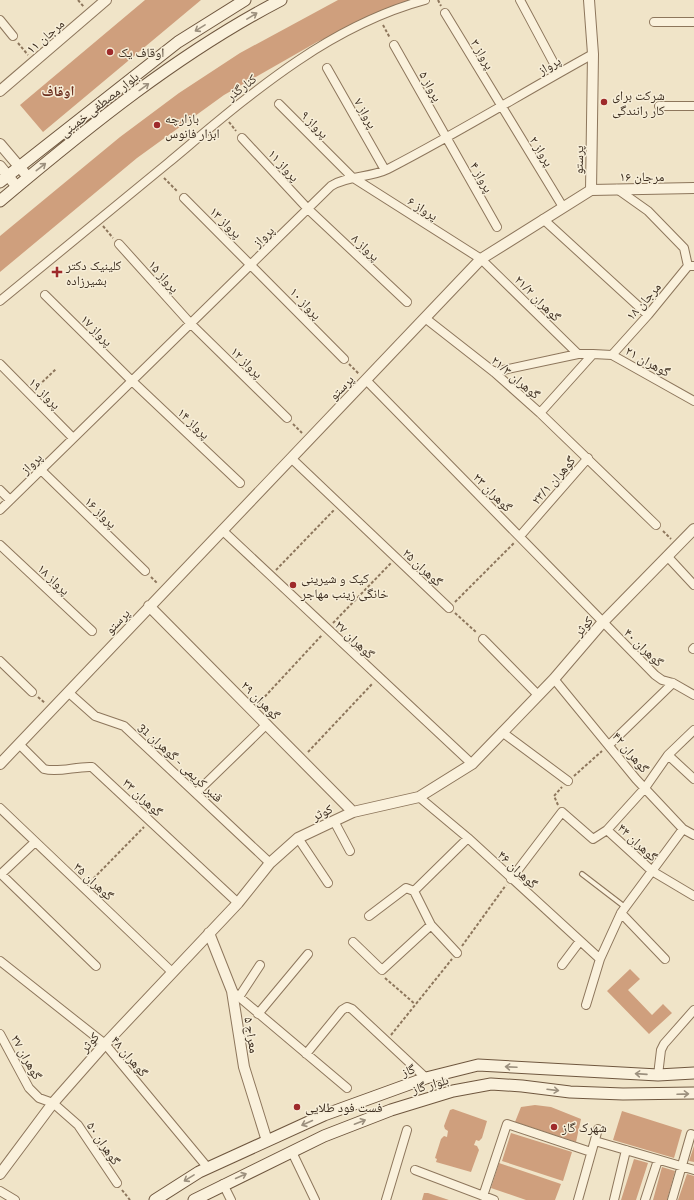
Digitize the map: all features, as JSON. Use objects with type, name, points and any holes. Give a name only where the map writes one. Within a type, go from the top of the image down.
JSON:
[{"type":"main road","name":"بلوار مصطفی خمینی","points":[[4,179],[178,42],[245,0]]},
{"type":"main road","name":"بلوار مصطفی خمینی","points":[[0,201],[120,104],[187,55],[282,0]]},
{"type":"main road","name":"گاز","points":[[155,1200],[208,1168],[324,1115],[426,1078],[478,1065],[658,1075],[694,1073]]},
{"type":"main road","name":"بلوار گاز","points":[[194,1200],[223,1184],[324,1136],[391,1110],[453,1091],[491,1084],[570,1092],[624,1094],[694,1093]]},
{"type":"street","name":"مرجان ۱۱","points":[[0,91],[106,0]]},
{"type":"street","name":"کنارگذر","points":[[0,301],[262,86],[317,48],[379,17],[425,0]]},
{"type":"street","points":[[520,0],[559,73]]},
{"type":"street","name":"پرستو","points":[[0,764],[481,259],[591,190],[592,54],[589,0]]},
{"type":"street","name":"پرواز ۳","points":[[445,13],[501,107]]},
{"type":"street","points":[[0,20],[13,36]]},
{"type":"street","points":[[654,22],[694,22]]},
{"type":"street","name":"پرواز ۵","points":[[394,45],[446,139]]},
{"type":"street","name":"پرواز","points":[[0,510],[331,186],[344,179],[373,176],[385,170],[446,139],[592,54]]},
{"type":"street","name":"پرواز ۷","points":[[327,68],[385,170]]},
{"type":"street","name":"پرواز ۹","points":[[279,104],[352,177]]},
{"type":"street","points":[[659,106],[694,106]]},
{"type":"street","name":"پرواز ۲","points":[[501,107],[563,207]]},
{"type":"street","name":"پرواز ۱۱","points":[[242,138],[308,209]]},
{"type":"street","name":"پرواز ۴","points":[[446,139],[496,227]]},
{"type":"street","points":[[0,144],[28,177]]},
{"type":"street","points":[[0,166],[4,179],[17,186]]},
{"type":"street","name":"پرواز ۶","points":[[352,177],[481,259]]},
{"type":"street","name":"مرجان ۱۶","points":[[591,190],[694,188]]},
{"type":"street","points":[[617,189],[648,211],[684,248],[691,266]]},
{"type":"street","name":"پرواز ۱۳","points":[[184,198],[252,264]]},
{"type":"street","name":"پرواز ۸","points":[[308,209],[407,302]]},
{"type":"street","points":[[543,219],[648,315]]},
{"type":"street","name":"پرواز ۱۵","points":[[119,244],[190,324]]},
{"type":"street","name":"گوهران ۲۱/۲","points":[[481,259],[578,354]]},
{"type":"street","name":"پرواز ۱۰","points":[[252,264],[344,359]]},
{"type":"street","name":"مرجان ۱۸","points":[[612,354],[691,266]]},
{"type":"street","name":"پرواز ۱۷","points":[[45,295],[132,381]]},
{"type":"street","name":"گوهران ۲۱/۳","points":[[425,318],[494,372],[588,458]]},
{"type":"street","name":"پرواز ۱۲","points":[[190,324],[287,418]]},
{"type":"street","name":"گوهران ۲۱","points":[[494,372],[578,354],[612,354],[694,400]]},
{"type":"street","points":[[540,413],[592,354]]},
{"type":"street","name":"پرواز ۱۹","points":[[0,364],[74,438]]},
{"type":"street","name":"گوهران ۲۳","points":[[366,380],[520,536],[602,623]]},
{"type":"street","name":"پرواز ۱۴","points":[[132,381],[240,483]]},
{"type":"street","name":"گوهران ۲۵","points":[[291,458],[449,608]]},
{"type":"street","name":"گوهران ۲۳/۱","points":[[520,536],[588,458],[656,524]]},
{"type":"street","name":"پرواز ۱۶","points":[[41,470],[145,571]]},
{"type":"street","points":[[0,490],[10,500]]},
{"type":"street","name":"کوثر","points":[[0,1174],[53,1103],[171,971],[238,903],[270,863],[298,838],[353,812],[419,797],[472,764],[554,679],[602,623],[694,529]]},
{"type":"street","name":"گوهران ۲۷","points":[[222,530],[472,764]]},
{"type":"street","name":"پرواز ۱۸","points":[[0,545],[92,631]]},
{"type":"street","points":[[667,556],[694,585]]},
{"type":"street","name":"گوهران ۲۹","points":[[150,606],[353,812]]},
{"type":"street","name":"گوهران ۴۰","points":[[602,623],[655,675],[662,680],[674,683],[694,695]]},
{"type":"street","points":[[483,639],[538,695]]},
{"type":"street","points":[[0,661],[32,692]]},
{"type":"street","name":"گوهران ۴۲","points":[[554,679],[645,788],[690,832]]},
{"type":"street","points":[[608,745],[674,683]]},
{"type":"street","name":"قنبر کریمی - گوهران 31","points":[[68,692],[95,716],[124,726],[197,792],[270,863]]},
{"type":"street","points":[[197,792],[267,724]]},
{"type":"street","points":[[607,830],[645,788],[668,755],[694,730]]},
{"type":"street","points":[[502,732],[568,782]]},
{"type":"street","name":"گوهران ۳۳","points":[[19,744],[44,769],[58,770],[80,766],[92,766],[238,903]]},
{"type":"street","points":[[668,755],[694,779]]},
{"type":"street","name":"گوهران ۴۶","points":[[419,797],[468,838],[600,959]]},
{"type":"street","name":"گوهران ۳۵","points":[[0,808],[171,971]]},
{"type":"street","points":[[511,879],[562,812]]},
{"type":"street","name":"گوهران ۴۴","points":[[562,812],[593,839],[607,830],[652,871],[694,896]]},
{"type":"street","points":[[334,821],[350,850]]},
{"type":"street","points":[[586,1005],[600,959],[623,911],[652,871],[690,832]]},
{"type":"street","points":[[298,838],[328,883]]},
{"type":"street","points":[[414,892],[468,838]]},
{"type":"street","points":[[35,842],[1,874],[96,966]]},
{"type":"street","points":[[369,916],[406,888],[414,892],[431,925],[457,953]]},
{"type":"street","points":[[623,911],[665,959]]},
{"type":"street","points":[[353,942],[382,970],[431,925]]},
{"type":"street","name":"معراج ۵","points":[[209,933],[235,994],[244,1067],[267,1141]]},
{"type":"street","points":[[562,965],[580,941]]},
{"type":"street","points":[[258,1014],[308,954]]},
{"type":"street","name":"گوهران ۴۸","points":[[0,961],[105,1044],[208,1168]]},
{"type":"street","points":[[260,965],[235,994],[347,1088]]},
{"type":"street","points":[[306,1054],[342,1010],[347,1007],[352,1009],[426,1078]]},
{"type":"street","points":[[658,1075],[661,1050],[664,1044],[668,1037],[694,1010]]},
{"type":"street","name":"گوهران ۳۷","points":[[0,1034],[29,1088],[39,1098],[53,1103]]},
{"type":"street","name":"گوهران ۵۰","points":[[53,1103],[78,1125],[117,1183]]},
{"type":"street","points":[[483,1196],[507,1124],[591,1152]]},
{"type":"street","points":[[578,1200],[598,1129]]},
{"type":"street","points":[[386,1200],[407,1130]]},
{"type":"street","points":[[672,1200],[691,1134]]},
{"type":"street","points":[[595,1141],[694,1170]]},
{"type":"street","points":[[614,1200],[626,1150]]},
{"type":"street","points":[[292,1152],[315,1200]]},
{"type":"street","points":[[645,1200],[658,1160]]},
{"type":"street","points":[[416,1170],[494,1200]]},
{"type":"street","points":[[223,1184],[231,1200]]},
{"type":"street","points":[[0,1191],[15,1200]]},
{"type":"lane","points":[[582,874],[623,911]]},
{"type":"path","points":[[379,17],[394,45]]},
{"type":"path","points":[[13,36],[34,62]]},
{"type":"path","points":[[224,117],[242,138]]},
{"type":"path","points":[[157,172],[184,198]]},
{"type":"path","points":[[98,221],[119,244]]},
{"type":"path","points":[[344,359],[366,380]]},
{"type":"path","points":[[30,394],[56,369]]},
{"type":"path","points":[[287,418],[309,439]]},
{"type":"path","points":[[271,576],[339,505]]},
{"type":"path","points":[[656,524],[678,545]]},
{"type":"path","points":[[483,639],[449,608],[520,536]]},
{"type":"path","points":[[252,710],[327,629],[396,558]]},
{"type":"path","points":[[145,571],[165,590]]},
{"type":"path","points":[[301,759],[378,677]]},
{"type":"path","points":[[32,692],[52,710]]},
{"type":"path","points":[[562,812],[554,796],[608,745]]},
{"type":"path","points":[[83,888],[151,820]]},
{"type":"path","points":[[382,1037],[392,1034],[457,953],[511,879]]},
{"type":"path","points":[[382,970],[383,976],[416,1004]]},
{"type":"path","name":"گوهران ۵۰","points":[[117,1183],[130,1200]]},
{"type":"building","name":"اوقاف یک","points":[[145,0],[201,0],[43,132],[20,105]]},
{"type":"building","name":"بازارچه ابزار فانوس","points":[[338,0],[412,0],[317,42],[224,95],[137,158],[0,272],[0,236],[120,137],[179,93],[240,53]]},
{"type":"building","points":[[630,969],[640,979],[628,990],[652,1015],[663,1004],[672,1013],[649,1034],[607,991]]},
{"type":"building","name":"شهرک گاز","points":[[535,1105],[551,1107],[581,1119],[576,1142],[515,1122],[521,1107]]},
{"type":"building","points":[[453,1109],[487,1121],[482,1138],[479,1141],[476,1140],[474,1145],[477,1146],[479,1150],[471,1172],[436,1162],[437,1159],[435,1158],[441,1139],[444,1136],[447,1137],[448,1131],[444,1126],[450,1110]]},
{"type":"building","points":[[622,1111],[682,1130],[674,1158],[613,1140]]},
{"type":"building","points":[[511,1133],[572,1152],[563,1181],[502,1161]]},
{"type":"building","points":[[694,1146],[694,1162],[689,1161]]},
{"type":"building","points":[[634,1159],[648,1163],[636,1200],[621,1200]]},
{"type":"building","points":[[499,1163],[561,1184],[555,1200],[526,1200],[491,1188]]},
{"type":"building","points":[[662,1167],[675,1171],[667,1200],[653,1200]]},
{"type":"building","points":[[687,1174],[694,1176],[694,1200],[678,1200]]},
{"type":"building","points":[[424,1193],[428,1193],[449,1200],[422,1200]]},
{"type":"place","name":"اوقاف یک","points":[[110,52]]},
{"type":"place","name":"شركت براى كار رانندگى","points":[[604,102]]},
{"type":"place","name":"بازارچه ابزار فانوس","points":[[157,125]]},
{"type":"place","name":"کلینیک دکتر بشیرزاده","points":[[57,272]]},
{"type":"place","name":"کیک و شیرینی خانگی زینب مهاجر","points":[[293,585]]},
{"type":"place","name":"فست فود طلایی","points":[[297,1107]]},
{"type":"place","name":"شهرک گاز","points":[[554,1127]]},
{"type":"district","name":"اوقاف","points":[[58,91]]}]
